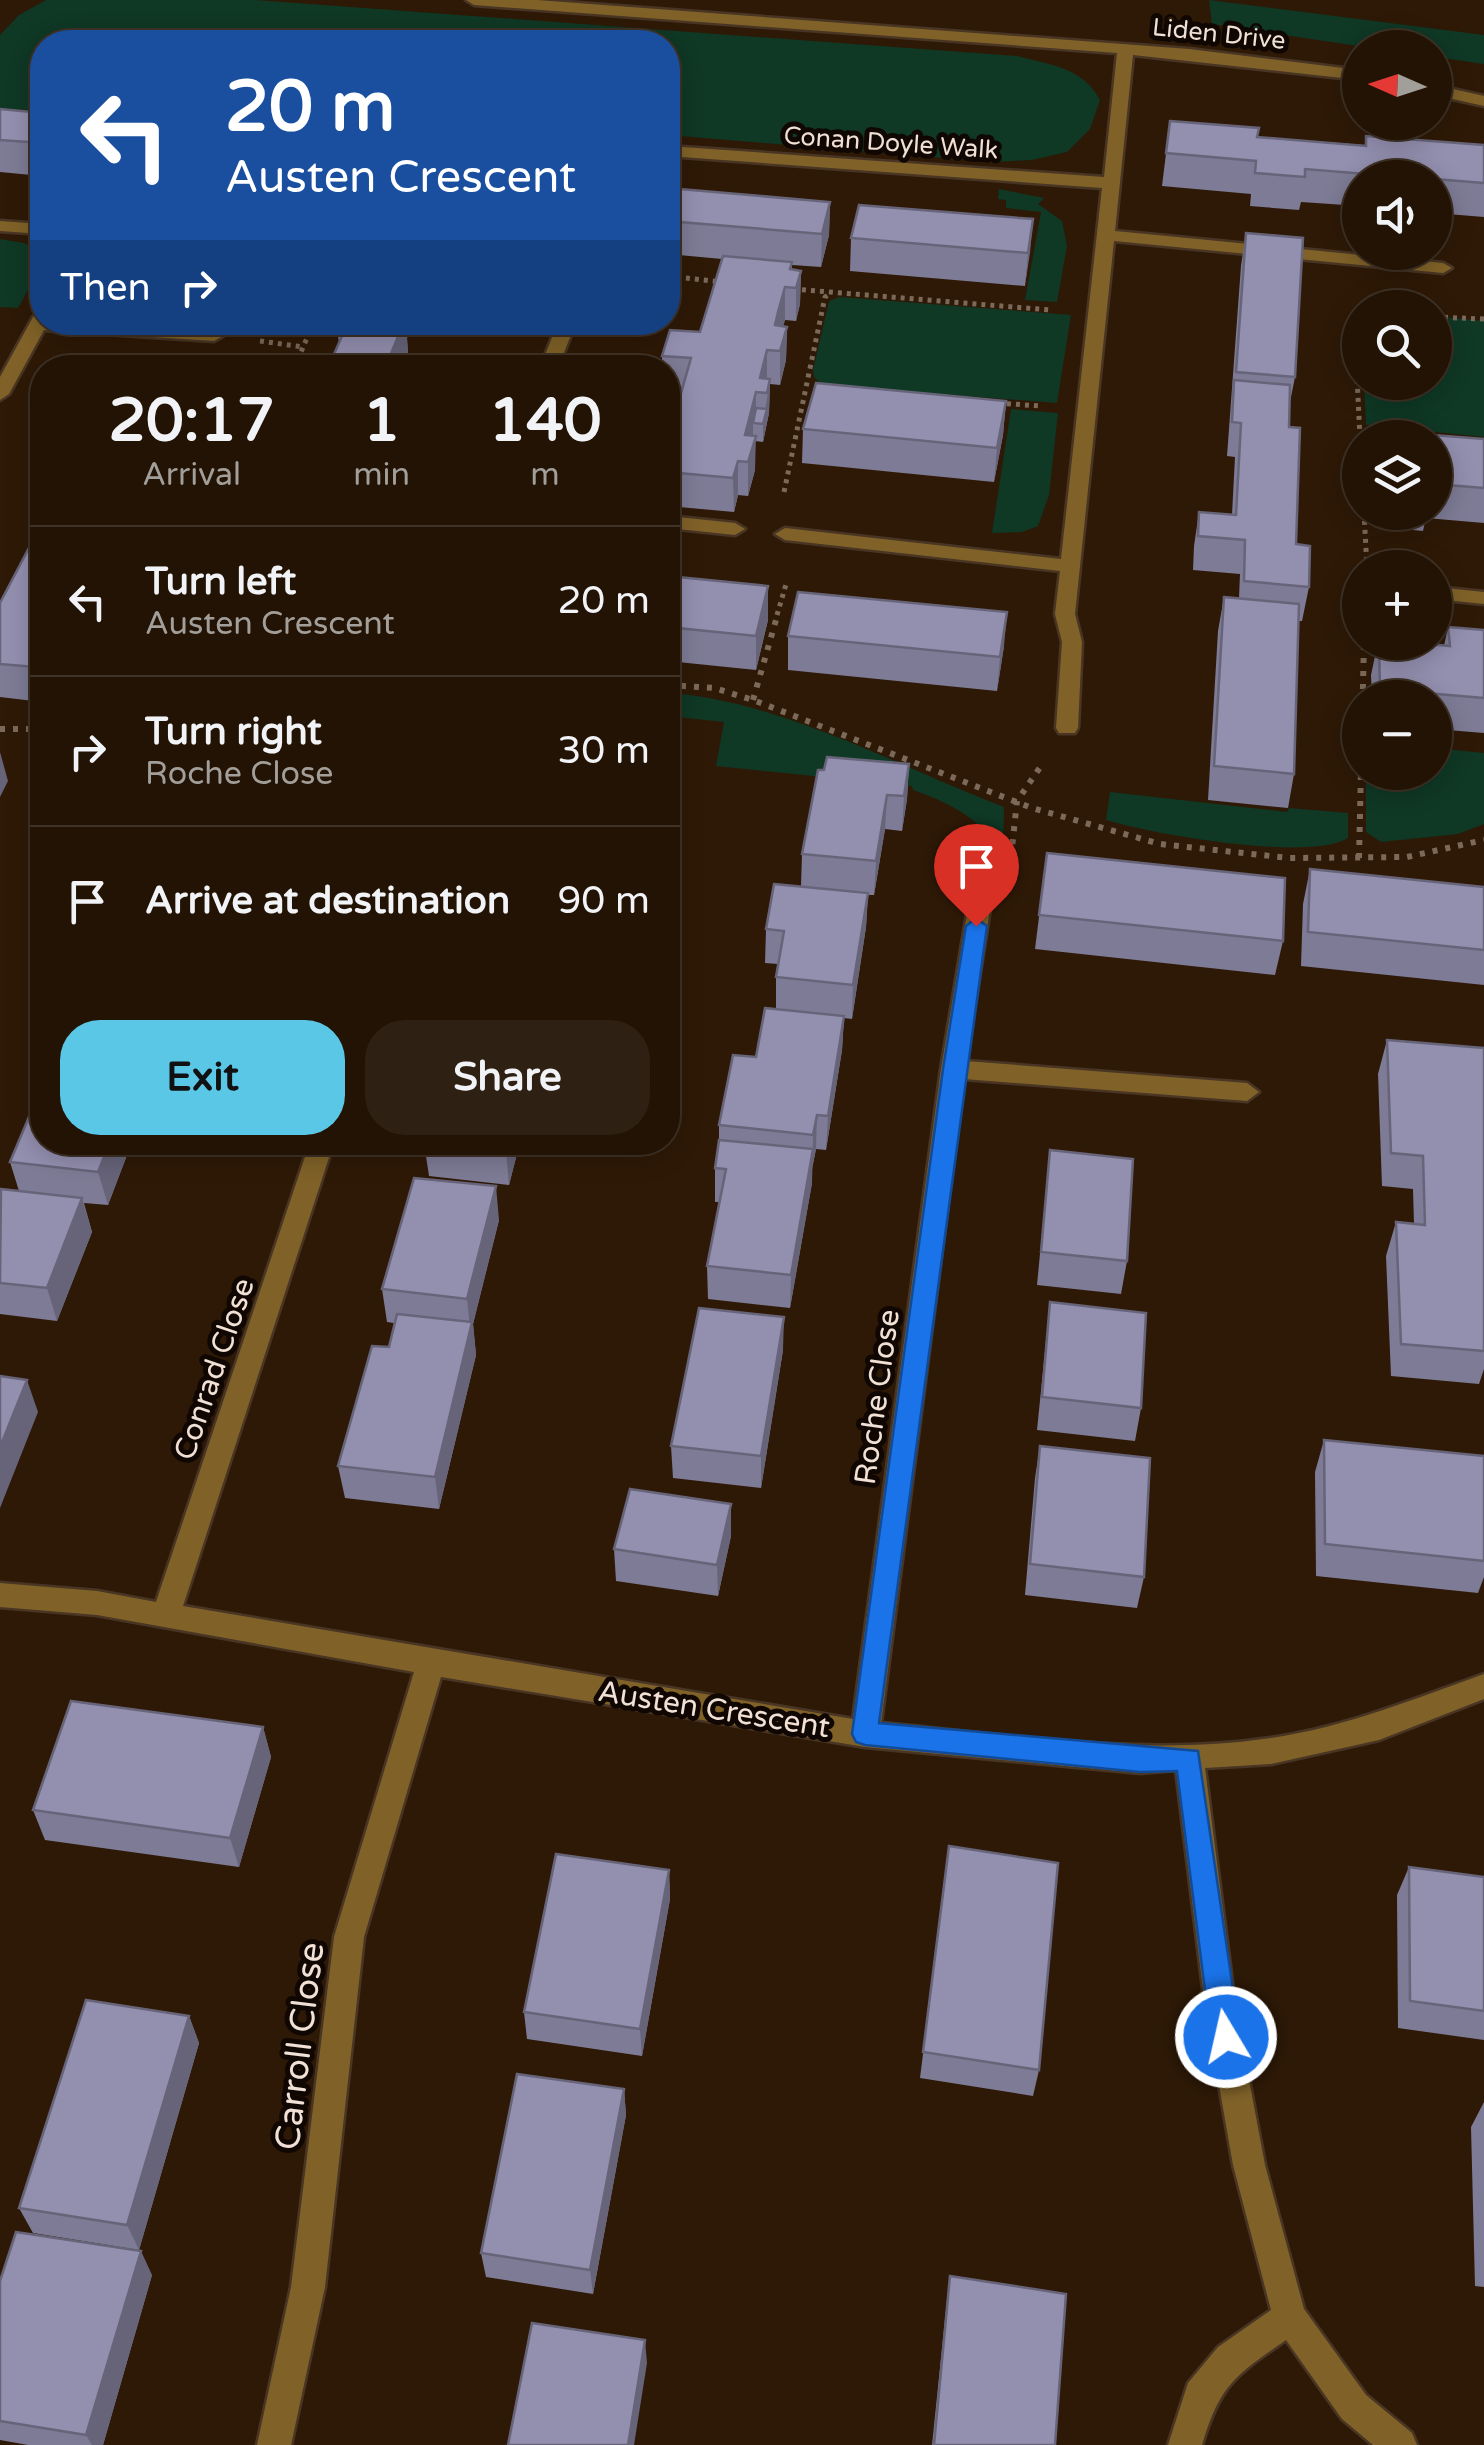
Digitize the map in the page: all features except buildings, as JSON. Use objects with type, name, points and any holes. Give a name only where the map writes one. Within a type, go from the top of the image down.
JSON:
[{"type":"street","name":"Liden Drive","points":[[474,0],[1126,49],[1342,74]]},
{"type":"street","points":[[1067,728],[1072,642],[1065,614],[1126,49]]},
{"type":"street","points":[[1452,94],[1484,101]]},
{"type":"street","name":"Conan Doyle Walk","points":[[680,152],[1111,183]]},
{"type":"street","points":[[0,226],[30,228]]},
{"type":"street","points":[[1104,235],[1342,258]]},
{"type":"street","points":[[0,394],[33,335]]},
{"type":"street","points":[[203,335],[214,336]]},
{"type":"street","points":[[680,523],[735,528]]},
{"type":"street","points":[[785,534],[1070,566]]},
{"type":"street","points":[[1452,595],[1484,598]]},
{"type":"street","name":"Roche Close","points":[[865,1734],[954,1069],[982,890]]},
{"type":"street","points":[[954,1069],[1247,1092]]},
{"type":"street","name":"Conrad Close","points":[[166,1615],[318,1155]]},
{"type":"street","name":"Austen Crescent","points":[[0,1595],[97,1603],[430,1663],[865,1734],[1140,1760],[1271,1751],[1379,1727],[1484,1686]]},
{"type":"street","name":"Carroll Close","points":[[274,2445],[308,2286],[349,1937],[430,1663]]},
{"type":"street","points":[[1189,1759],[1232,2076],[1249,2165],[1290,2317],[1354,2408],[1400,2445]]},
{"type":"street","points":[[1184,2445],[1200,2395],[1230,2359],[1290,2317]]},
{"type":"path","points":[[680,277],[722,282]]},
{"type":"path","points":[[776,287],[1096,313]]},
{"type":"path","points":[[1452,318],[1484,319]]},
{"type":"path","points":[[980,402],[1086,410]]},
{"type":"path","points":[[1359,858],[1364,660]]},
{"type":"path","points":[[680,685],[714,688],[753,700],[1032,808],[1160,844],[1289,858],[1359,858],[1407,857],[1484,840]]},
{"type":"path","points":[[0,729],[30,729]]},
{"type":"green space","points":[[46,0],[256,0],[664,30],[30,30],[30,110],[0,108],[0,35],[19,15]]},
{"type":"green space","points":[[1209,0],[1445,30],[1342,30],[1342,44],[1212,24]]},
{"type":"green space","points":[[680,31],[1017,56],[1075,74],[1093,89],[1100,100],[1090,129],[1067,152],[1032,160],[993,162],[680,136]]},
{"type":"green space","points":[[1452,31],[1484,35],[1484,64],[1452,59]]},
{"type":"green space","points":[[999,189],[1044,198],[1038,204],[1062,221],[1067,246],[1057,302],[1025,300],[1041,212],[1006,208],[1006,200],[998,199]]},
{"type":"green space","points":[[0,239],[24,243],[30,247],[30,286],[18,308],[0,307]]},
{"type":"green space","points":[[840,297],[1071,315],[1057,403],[822,385],[813,370],[829,301]]},
{"type":"green space","points":[[1452,318],[1484,321],[1484,437],[1452,434],[1452,420],[1366,420],[1365,400],[1452,400]]},
{"type":"green space","points":[[1011,409],[1058,413],[1049,495],[1038,526],[1022,532],[992,533]]},
{"type":"green space","points":[[680,694],[709,698],[795,721],[1004,807],[1003,857],[976,823],[912,786],[716,766],[724,722],[680,717]]},
{"type":"green space","points":[[1452,750],[1484,753],[1484,824],[1458,834],[1381,842],[1366,832],[1366,790],[1452,790]]},
{"type":"green space","points":[[1110,792],[1287,812],[1289,808],[1348,813],[1348,838],[1329,845],[1267,847],[1157,832],[1106,820]]},
{"type":"route","points":[[976,926],[865,1734],[1140,1760],[1189,1759],[1226,2037]]}]
